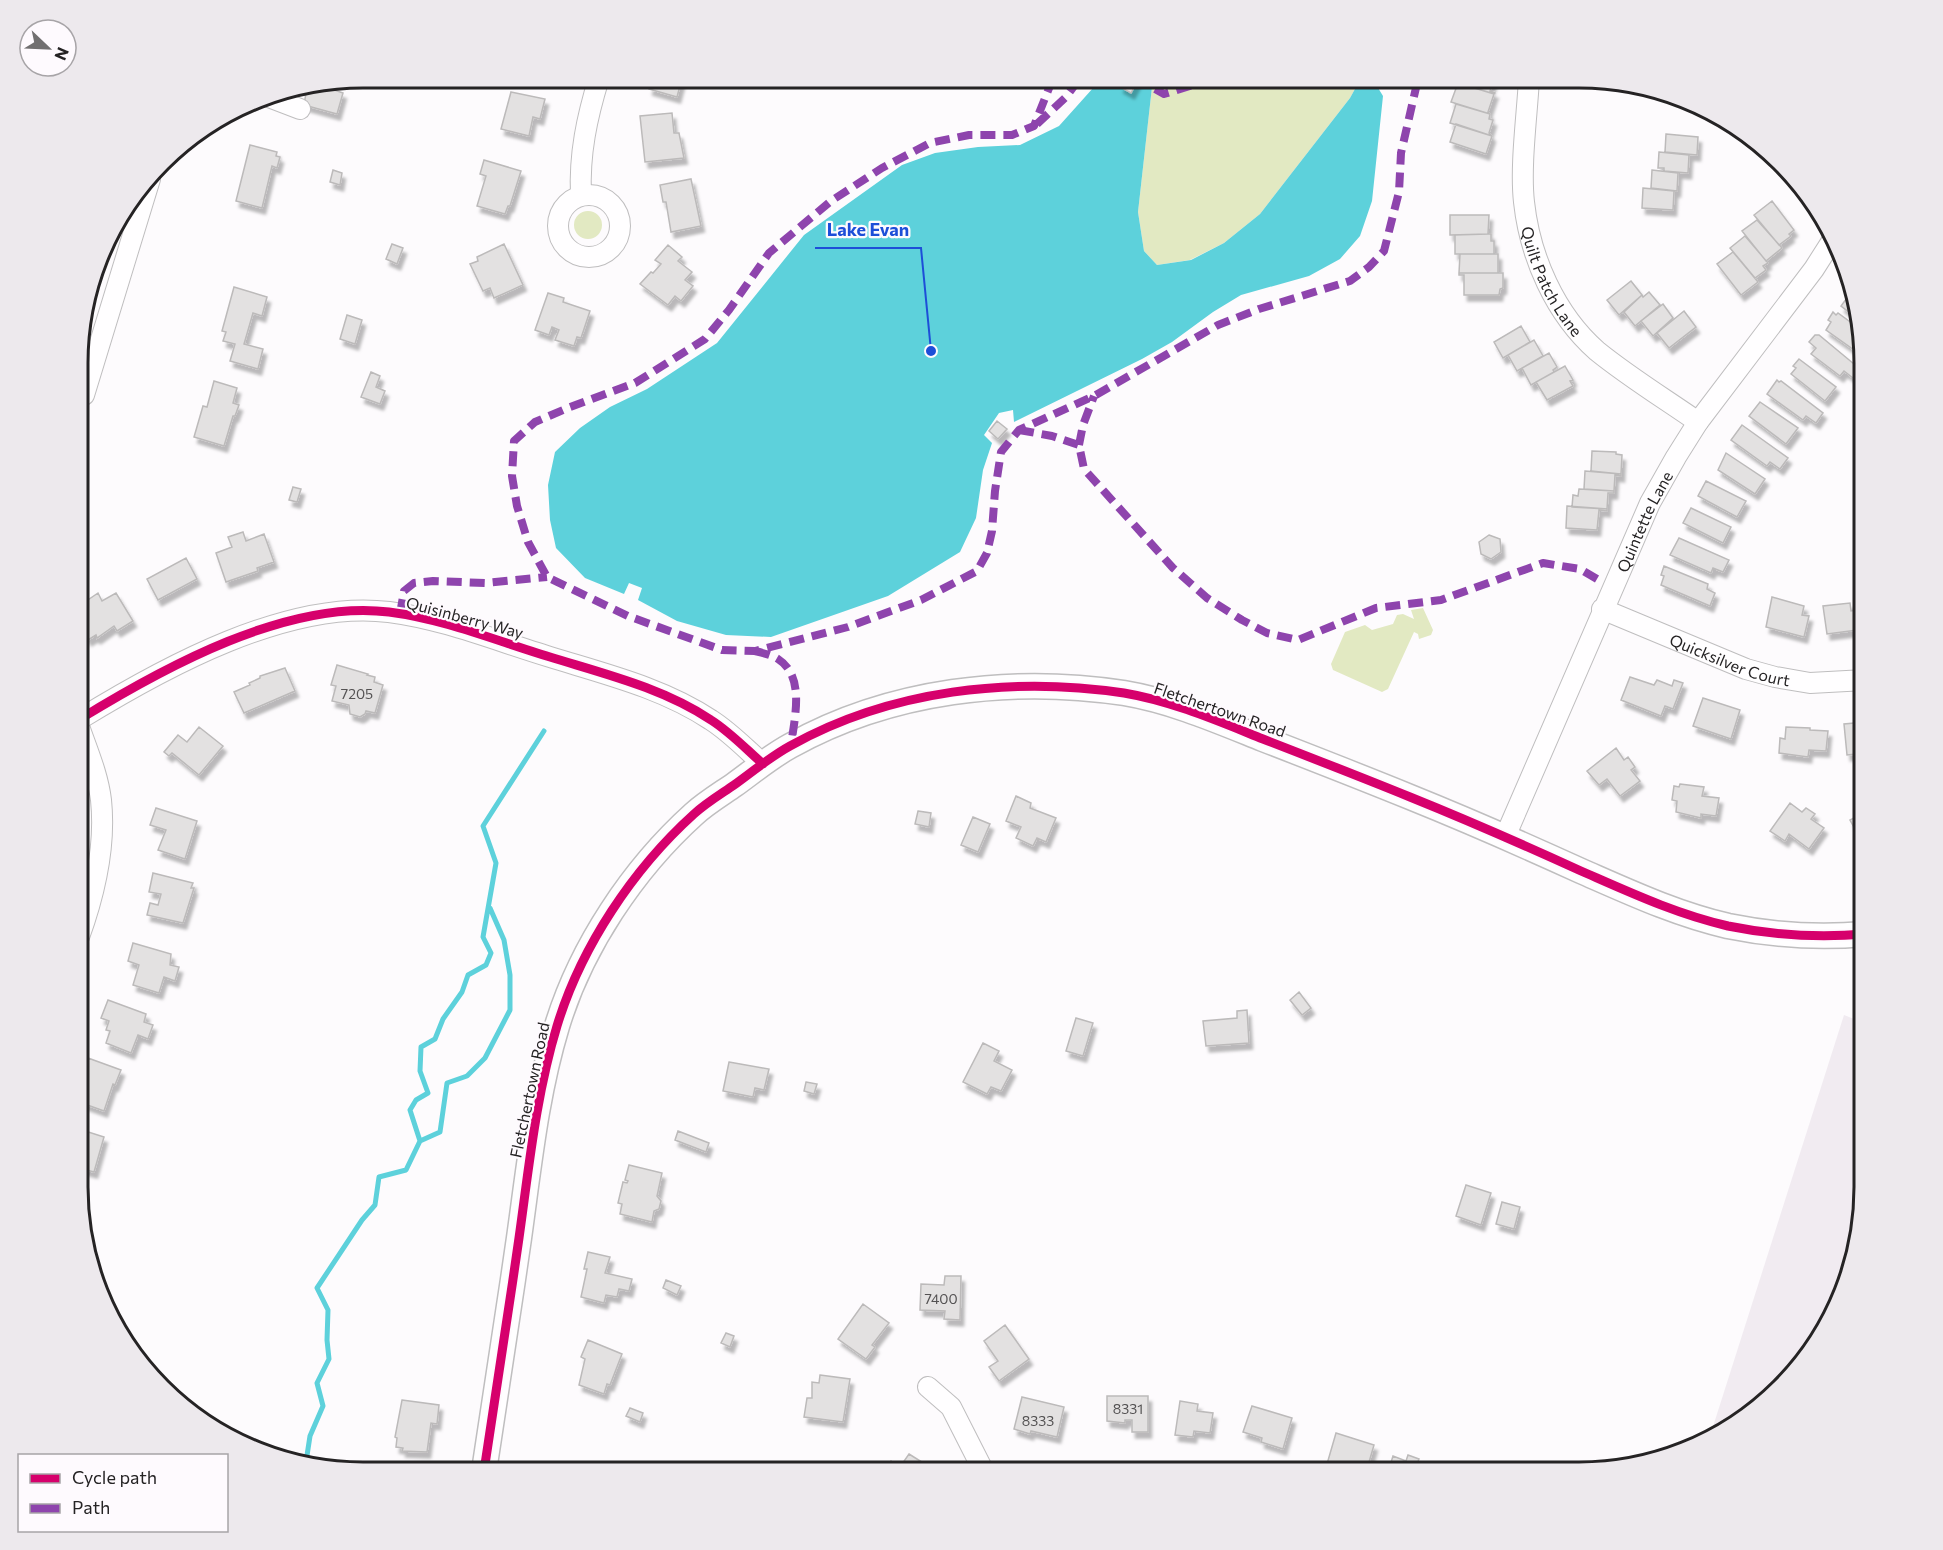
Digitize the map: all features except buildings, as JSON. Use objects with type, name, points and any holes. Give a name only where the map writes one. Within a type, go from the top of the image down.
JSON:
[{"type":"street","points":[[581,195],[579,168],[581,149],[596,89]]},
{"type":"street","name":"Quilt Patch Lane","points":[[1529,89],[1523,200],[1528,232],[1544,278],[1573,324],[1596,350],[1698,422]]},
{"type":"street","points":[[280,101],[300,109]]},
{"type":"street","points":[[88,381],[145,197]]},
{"type":"street","name":"Quintette Lane","points":[[1505,837],[1602,609],[1650,503],[1698,422],[1807,278],[1828,246]]},
{"type":"street","name":"Quicksilver Court","points":[[1602,609],[1746,669],[1810,683],[1854,681]]},
{"type":"street","name":"Quisinberry Way","points":[[88,714],[187,660],[256,631],[321,614],[356,611],[387,612],[427,619],[627,681],[668,696],[712,721],[763,764]]},
{"type":"street","name":"Fletchertown Road","points":[[484,1462],[545,1071],[558,1022],[594,942],[631,883],[661,847],[697,812],[786,748],[850,718],[891,705],[948,693],[1017,686],[1095,689],[1130,694],[1178,706],[1374,782],[1649,901],[1696,917],[1728,926],[1786,934],[1854,935]]},
{"type":"street","points":[[88,753],[101,799],[103,831],[96,879],[88,906]]},
{"type":"street","points":[[928,1388],[951,1407],[979,1462]]},
{"type":"shaded area","points":[[1844,1015],[1854,1019],[1854,1205],[1849,1240],[1840,1275],[1818,1324],[1798,1354],[1761,1393],[1713,1427]]},
{"type":"green space","points":[[1152,89],[1355,89],[1260,214],[1224,243],[1190,260],[1157,265],[1144,251],[1138,212]]},
{"type":"green space","points":[[588,211],[598,215],[602,225],[598,235],[588,239],[578,235],[574,225],[578,215]]},
{"type":"green space","points":[[1423,608],[1433,630],[1431,635],[1419,639],[1418,634],[1414,632],[1388,689],[1382,692],[1333,670],[1331,664],[1345,632],[1365,625],[1372,630],[1393,624],[1397,615],[1403,614],[1414,619],[1411,610]]},
{"type":"water","points":[[1092,89],[1152,89],[1138,212],[1144,251],[1157,265],[1191,260],[1224,243],[1260,214],[1355,89],[1379,89],[1383,96],[1372,201],[1360,236],[1340,259],[1309,276],[1241,295],[1172,342],[1142,359],[1014,422],[1013,410],[999,413],[984,435],[992,443],[983,470],[976,518],[960,552],[888,596],[771,637],[726,635],[677,621],[638,600],[642,588],[629,583],[624,594],[585,578],[556,548],[550,520],[548,485],[555,452],[580,428],[610,407],[647,389],[717,343],[804,235],[902,165],[935,153],[978,147],[1020,145],[1059,126]]},
{"type":"waterway","points":[[307,1455],[310,1436],[323,1406],[317,1383],[329,1359],[328,1310],[317,1288],[362,1220],[375,1205],[379,1177],[406,1170],[420,1141],[410,1110],[416,1100],[428,1093],[420,1071],[421,1047],[435,1039],[443,1019],[462,992],[468,975],[486,965],[491,953],[483,937],[496,863],[483,826],[544,731]]},
{"type":"waterway","points":[[420,1141],[440,1132],[447,1083],[467,1076],[485,1058],[510,1010],[510,975],[504,940],[490,908]]},
{"type":"marked path","points":[[1049,89],[1034,126],[1012,135],[969,135],[930,143],[882,168],[831,201],[769,253],[729,310],[705,339],[635,383],[535,422],[514,441],[512,476],[517,506],[528,542],[547,577],[628,616],[722,650],[755,651],[848,627],[921,600],[977,571],[987,553],[992,531],[1001,452],[1019,430],[1094,396],[1218,325],[1259,309],[1350,281],[1369,267],[1384,251],[1399,192],[1401,153],[1416,89]]},
{"type":"marked path","points":[[1037,124],[1072,89]]},
{"type":"marked path","points":[[1155,89],[1164,94],[1180,89]]},
{"type":"marked path","points":[[1079,445],[1083,425],[1094,396]]},
{"type":"marked path","points":[[1019,430],[1052,436],[1079,445],[1084,469],[1173,568],[1207,598],[1267,633],[1298,640],[1376,608],[1441,600],[1543,563],[1580,569],[1597,579]]},
{"type":"marked path","points":[[400,614],[404,591],[414,583],[433,581],[485,583],[547,577]]},
{"type":"marked path","points":[[755,651],[778,659],[787,667],[792,676],[796,711],[791,746]]},
{"type":"cycle path","points":[[88,714],[188,659],[269,627],[310,616],[350,611],[389,612],[450,625],[653,690],[711,720],[763,764]]},
{"type":"cycle path","points":[[485,1462],[538,1105],[557,1026],[580,967],[630,884],[650,859],[694,814],[768,760],[828,727],[910,700],[952,692],[1039,686],[1124,693],[1177,706],[1373,782],[1671,909],[1728,926],[1762,932],[1813,936],[1854,935]]},
{"type":"place","name":"Lake Evan","points":[[931,351]]}]
